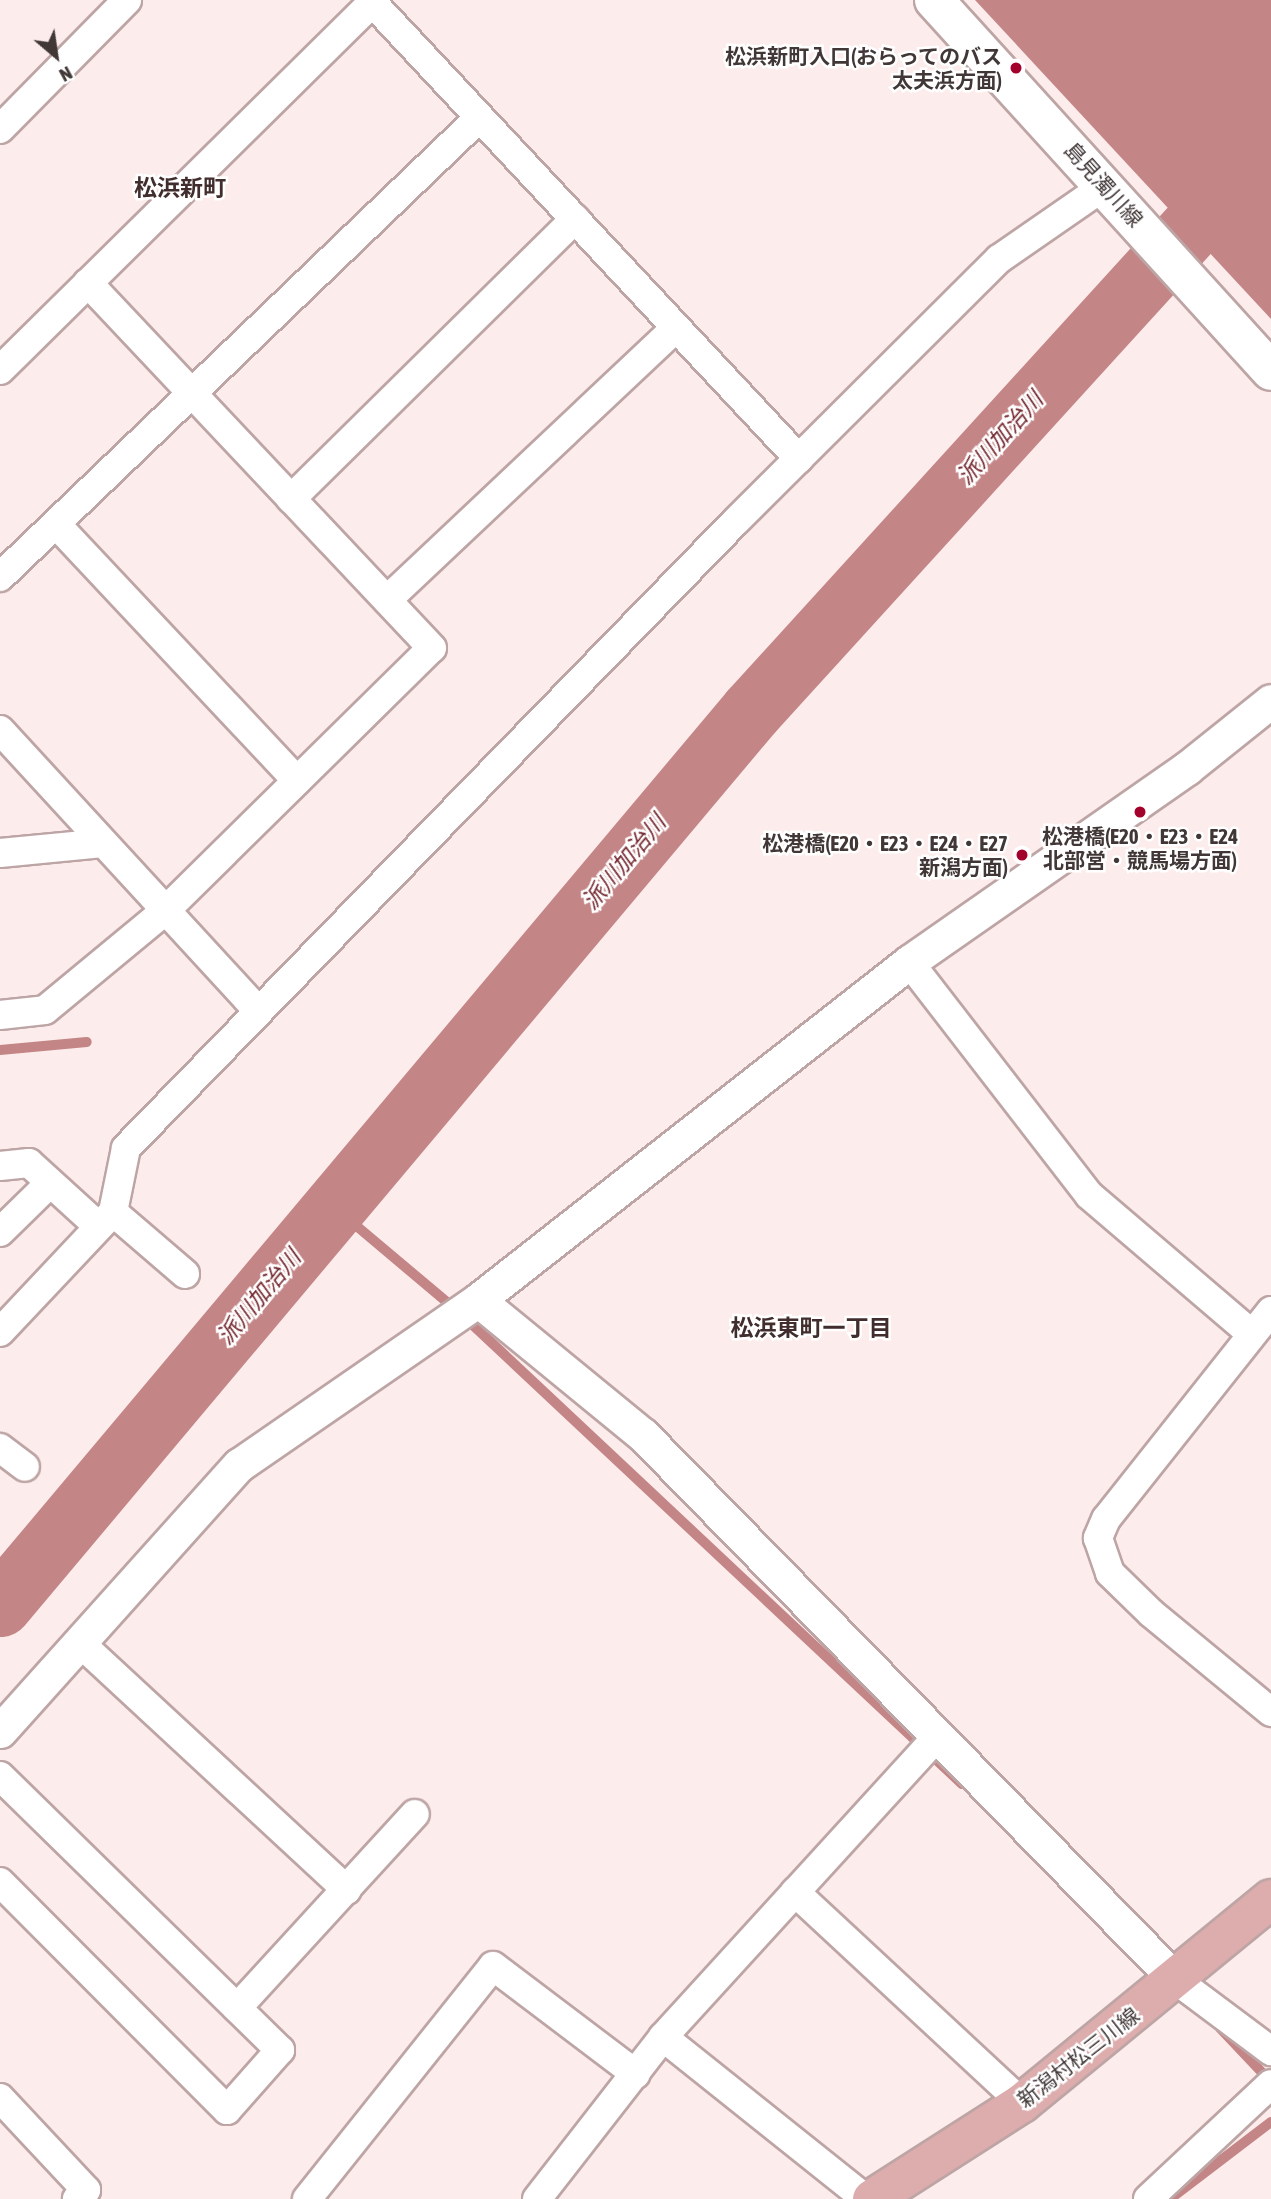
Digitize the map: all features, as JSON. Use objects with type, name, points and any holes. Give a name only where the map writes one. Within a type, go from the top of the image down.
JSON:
[{"type":"main road","name":"島見濁川線","points":[[934,0],[1106,185],[1271,371]]},
{"type":"main road","name":"新潟村松三川線","points":[[873,2199],[1022,2103],[1176,1980],[1271,1899]]},
{"type":"street","points":[[0,130],[127,0]]},
{"type":"street","points":[[1,366],[372,1],[799,459]]},
{"type":"street","points":[[0,577],[479,118]]},
{"type":"street","points":[[0,1332],[106,1219],[126,1147],[799,459],[999,259],[1106,185]]},
{"type":"street","points":[[291,499],[575,219]]},
{"type":"street","points":[[0,1015],[45,1010],[166,910],[432,649],[88,283]]},
{"type":"street","points":[[387,600],[676,328]]},
{"type":"street","points":[[56,524],[297,781]]},
{"type":"street","points":[[0,1731],[239,1465],[478,1300],[909,962],[1187,768],[1271,701]]},
{"type":"street","points":[[0,730],[258,1011]]},
{"type":"street","points":[[0,853],[103,843]]},
{"type":"street","points":[[909,962],[1089,1195],[1252,1334]]},
{"type":"street","points":[[0,1166],[29,1163],[50,1183],[186,1274]]},
{"type":"street","points":[[0,1232],[50,1183]]},
{"type":"street","points":[[478,1300],[643,1435],[1176,1980],[1271,2051]]},
{"type":"street","points":[[1271,1311],[1106,1519],[1098,1538],[1110,1573],[1151,1613],[1271,1712]]},
{"type":"street","points":[[0,1448],[25,1468]]},
{"type":"street","points":[[79,1642],[347,1890]]},
{"type":"street","points":[[537,2199],[663,2037],[938,1736]]},
{"type":"street","points":[[0,1776],[279,2050],[227,2110],[0,1882]]},
{"type":"street","points":[[237,2008],[415,1814]]},
{"type":"street","points":[[795,1892],[1022,2103]]},
{"type":"street","points":[[307,2199],[493,1966],[636,2074]]},
{"type":"street","points":[[663,2037],[866,2199]]},
{"type":"street","points":[[1148,2199],[1271,2084]]},
{"type":"street","points":[[0,2098],[86,2190],[78,2199]]},
{"type":"shaded area","points":[[975,0],[1271,0],[1271,319]]},
{"type":"waterway","name":"派川加治川","points":[[0,1605],[751,711],[1271,140]]},
{"type":"waterway","points":[[0,1050],[87,1042]]},
{"type":"waterway","points":[[334,1207],[461,1314],[962,1784]]},
{"type":"waterway","points":[[1220,2028],[1271,2082]]},
{"type":"waterway","points":[[1170,2199],[1271,2122]]},
{"type":"place","name":"松浜新町入口(おらってのバス 太夫浜方面)","points":[[1016,68]]},
{"type":"place","name":"松港橋(E20・E23・E24 北部営・競馬場方面)","points":[[1140,812]]},
{"type":"place","name":"松港橋(E20・E23・E24・E27 新潟方面)","points":[[1022,855]]},
{"type":"district","name":"松浜新町","points":[[180,188]]},
{"type":"district","name":"松浜東町一丁目","points":[[811,1328]]}]
